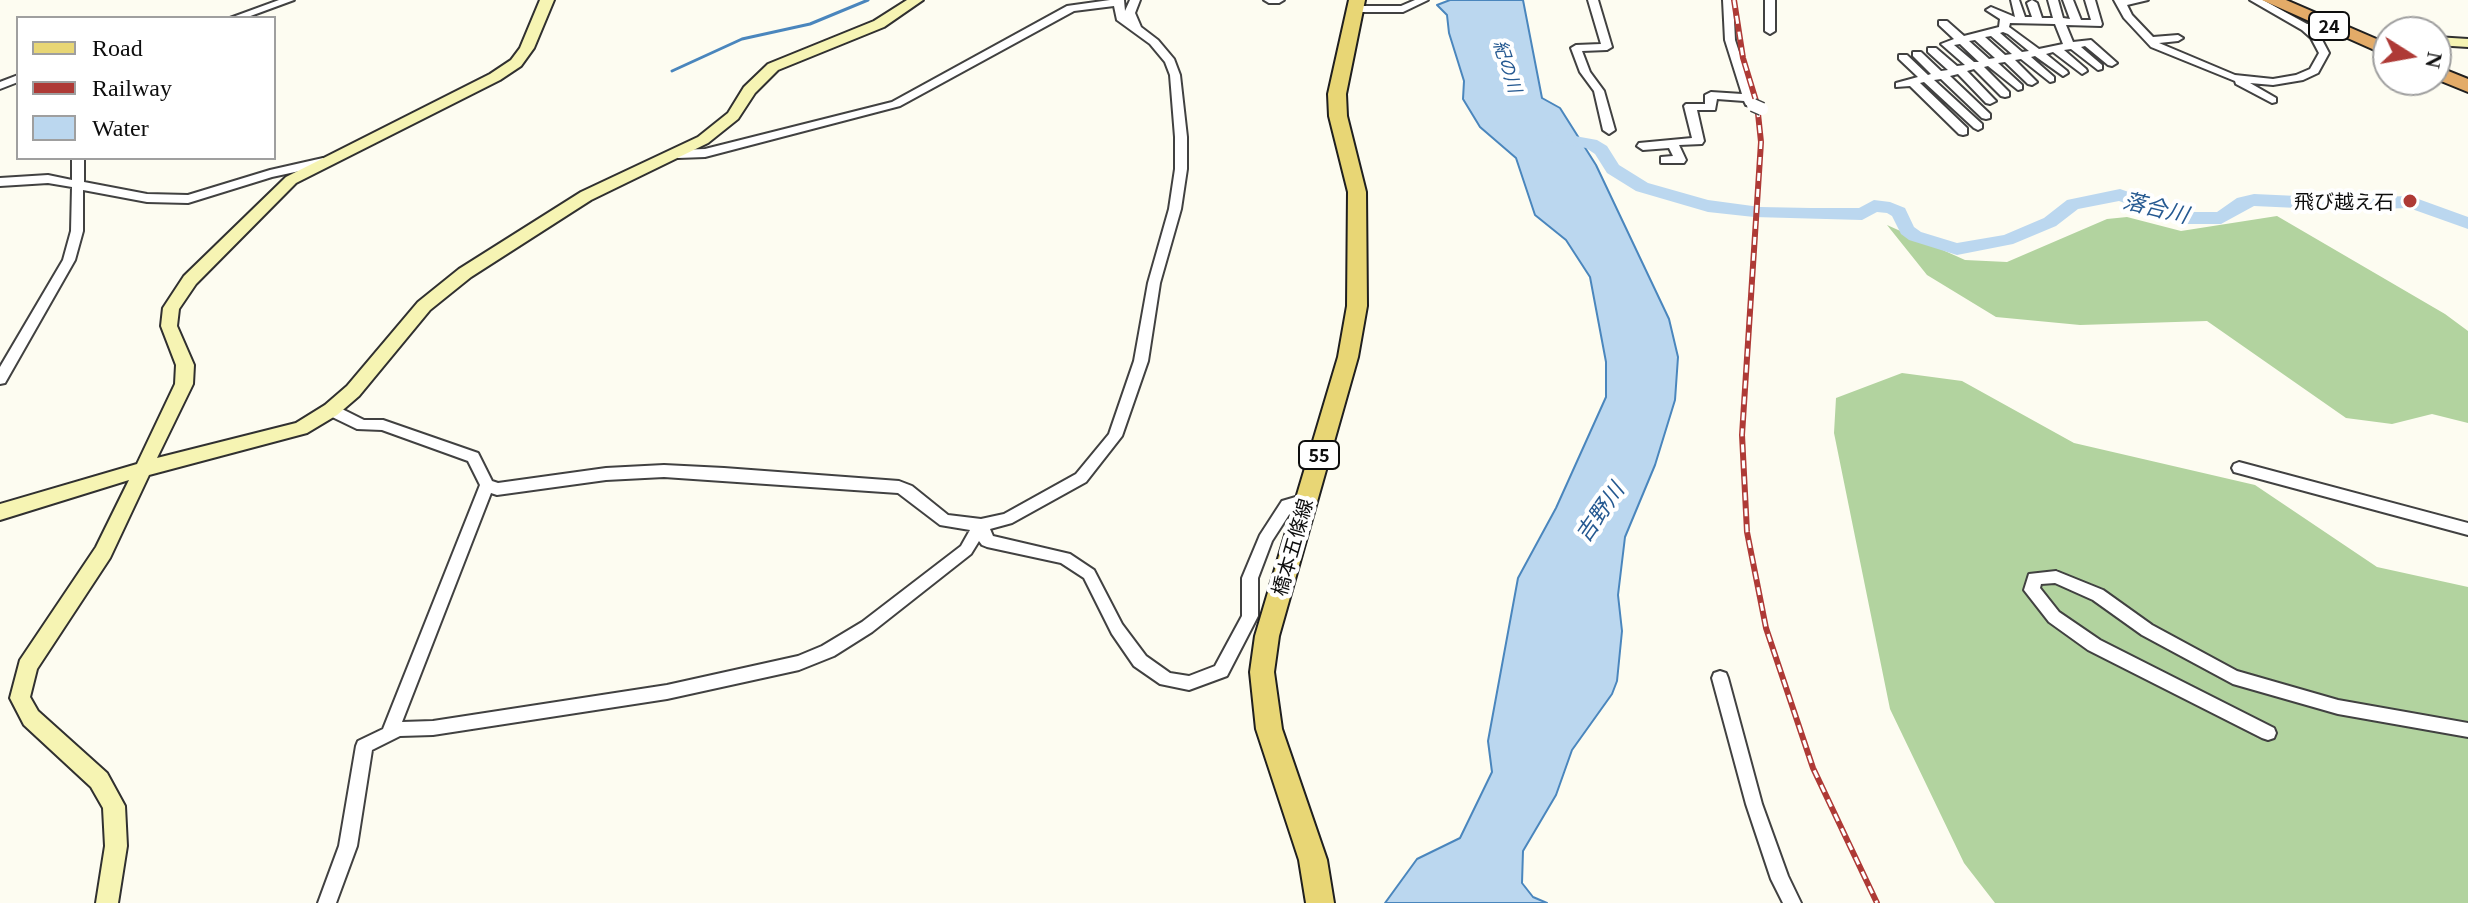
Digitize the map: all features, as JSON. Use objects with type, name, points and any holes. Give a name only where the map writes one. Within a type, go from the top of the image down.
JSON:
[{"type":"highway","name":"24","points":[[2271,0],[2313,25],[2372,43]]},
{"type":"main road","name":"橋本五條線","points":[[1320,903],[1313,860],[1269,729],[1262,672],[1267,636],[1348,357],[1357,306],[1357,192],[1338,116],[1337,94],[1356,4]]},
{"type":"street","points":[[241,16],[289,0]]},
{"type":"street","points":[[107,903],[116,846],[114,806],[99,780],[31,718],[20,698],[23,677],[35,652],[93,569],[184,384],[185,365],[168,317],[174,301],[266,202],[291,180],[507,70],[527,48],[547,0]]},
{"type":"street","points":[[0,512],[82,485],[301,428],[331,410],[375,367],[424,306],[465,273],[586,196],[678,154],[721,127],[733,116],[749,90],[773,67],[838,44],[879,24],[916,0]]},
{"type":"street","points":[[1135,0],[1130,13],[1136,30]]},
{"type":"street","points":[[1269,0],[1279,0]]},
{"type":"street","points":[[1356,4],[1403,9],[1423,0]]},
{"type":"street","points":[[1593,0],[1607,47],[1576,48],[1585,72],[1599,91],[1609,130]]},
{"type":"street","points":[[1643,146],[1698,141],[1690,106],[1711,108],[1711,95],[1757,106],[1747,88],[1730,40],[1728,0]]},
{"type":"street","points":[[1770,0],[1770,31]]},
{"type":"street","points":[[2053,0],[2071,46],[2098,67]]},
{"type":"street","points":[[2068,0],[2077,22]]},
{"type":"street","points":[[1949,46],[1946,44],[1978,37],[2021,21],[2097,24],[2090,0]]},
{"type":"street","points":[[2143,0],[2120,1],[2148,40],[2192,63],[2233,78],[2272,100]]},
{"type":"street","points":[[2233,78],[2273,82],[2299,78],[2314,71],[2324,53],[2313,25],[2255,0]]},
{"type":"street","points":[[331,410],[362,425],[383,425],[473,457],[487,485],[497,489],[606,474],[664,471],[899,487],[945,521],[981,525],[1007,519],[1081,478],[1115,436],[1141,361],[1154,283],[1175,209],[1181,169],[1181,137],[1170,61],[1154,42],[1121,18],[1119,1],[1071,8],[896,104],[705,153],[678,154]]},
{"type":"street","points":[[2015,2],[2021,21]]},
{"type":"street","points":[[2032,3],[2038,21]]},
{"type":"street","points":[[1991,10],[2022,55],[2050,79]]},
{"type":"street","points":[[1943,23],[1962,41],[2005,94]]},
{"type":"street","points":[[2002,27],[2063,73]]},
{"type":"street","points":[[1978,37],[2032,82]]},
{"type":"street","points":[[2148,40],[2178,38]]},
{"type":"street","points":[[1900,85],[2087,42],[2112,63]]},
{"type":"street","points":[[1990,101],[1932,50],[1949,46],[2018,87]]},
{"type":"street","points":[[2056,49],[2082,71]]},
{"type":"street","points":[[1903,57],[1956,105],[1982,121],[1970,102],[1917,54]]},
{"type":"street","points":[[1913,83],[1963,131]]},
{"type":"street","points":[[1924,112],[1970,102]]},
{"type":"street","points":[[1665,160],[1680,160],[1673,144]]},
{"type":"street","points":[[0,379],[69,260],[77,231],[78,160]]},
{"type":"street","points":[[0,182],[48,179],[147,198],[188,199],[270,174],[323,162]]},
{"type":"street","points":[[2239,468],[2468,529]]},
{"type":"street","points":[[390,731],[487,485]]},
{"type":"street","points":[[981,525],[987,541],[1065,558],[1089,574],[1117,629],[1140,661],[1166,679],[1189,683],[1221,671],[1250,616],[1250,578],[1265,539],[1287,505],[1306,500]]},
{"type":"street","points":[[327,903],[348,846],[364,746],[390,731],[433,728],[667,692],[799,663],[828,651],[867,627],[966,550],[981,525]]},
{"type":"street","points":[[2268,733],[2094,645],[2054,617],[2032,590],[2034,578],[2056,577],[2098,595],[2185,652],[2244,681],[2338,707],[2468,730]]},
{"type":"street","points":[[1720,678],[1754,804],[1780,879],[1792,903]]},
{"type":"green space","points":[[2277,216],[2445,314],[2468,331],[2468,423],[2432,414],[2392,424],[2346,418],[2207,321],[2080,325],[1996,317],[1927,275],[1887,225],[1965,260],[2007,262],[2107,219],[2127,217],[2181,231]]},
{"type":"green space","points":[[1902,373],[1962,381],[2074,443],[2255,485],[2377,567],[2468,587],[2468,903],[1995,903],[1964,863],[1890,709],[1834,433],[1836,398]]},
{"type":"water","points":[[1450,0],[1523,0],[1542,98],[1560,108],[1596,165],[1669,319],[1678,357],[1675,400],[1655,465],[1625,537],[1618,595],[1622,631],[1617,681],[1612,694],[1572,750],[1556,795],[1523,851],[1522,883],[1533,897],[1547,903],[1385,903],[1417,859],[1460,838],[1492,772],[1488,741],[1518,578],[1556,508],[1606,397],[1606,362],[1590,277],[1566,240],[1535,215],[1516,158],[1480,127],[1463,99],[1464,81],[1449,33],[1447,15],[1437,5]]},
{"type":"waterway","points":[[672,71],[742,39],[810,24],[868,0]]},
{"type":"waterway","name":"落合川","points":[[1553,137],[1591,144],[1601,150],[1613,169],[1642,187],[1708,206],[1754,211]]},
{"type":"waterway","name":"落合川","points":[[1816,212],[1862,214],[1874,206],[1890,208],[1899,212],[1907,230],[1915,236],[1957,249],[2007,240],[2050,222],[2073,204],[2120,195],[2185,218],[2221,218],[2243,202],[2254,200],[2341,204],[2410,202],[2468,223]]},
{"type":"waterway","name":"落合川","points":[[1765,211],[1806,212]]},
{"type":"railway","points":[[1734,0],[1743,58],[1757,104],[1761,142],[1742,435],[1747,532],[1766,628],[1813,768],[1877,903]]},
{"type":"place","name":"飛び越え石","points":[[2410,201]]},
{"type":"water label","name":"紀の川","points":[[1508,66]]},
{"type":"water label","name":"吉野川","points":[[1599,512]]}]
